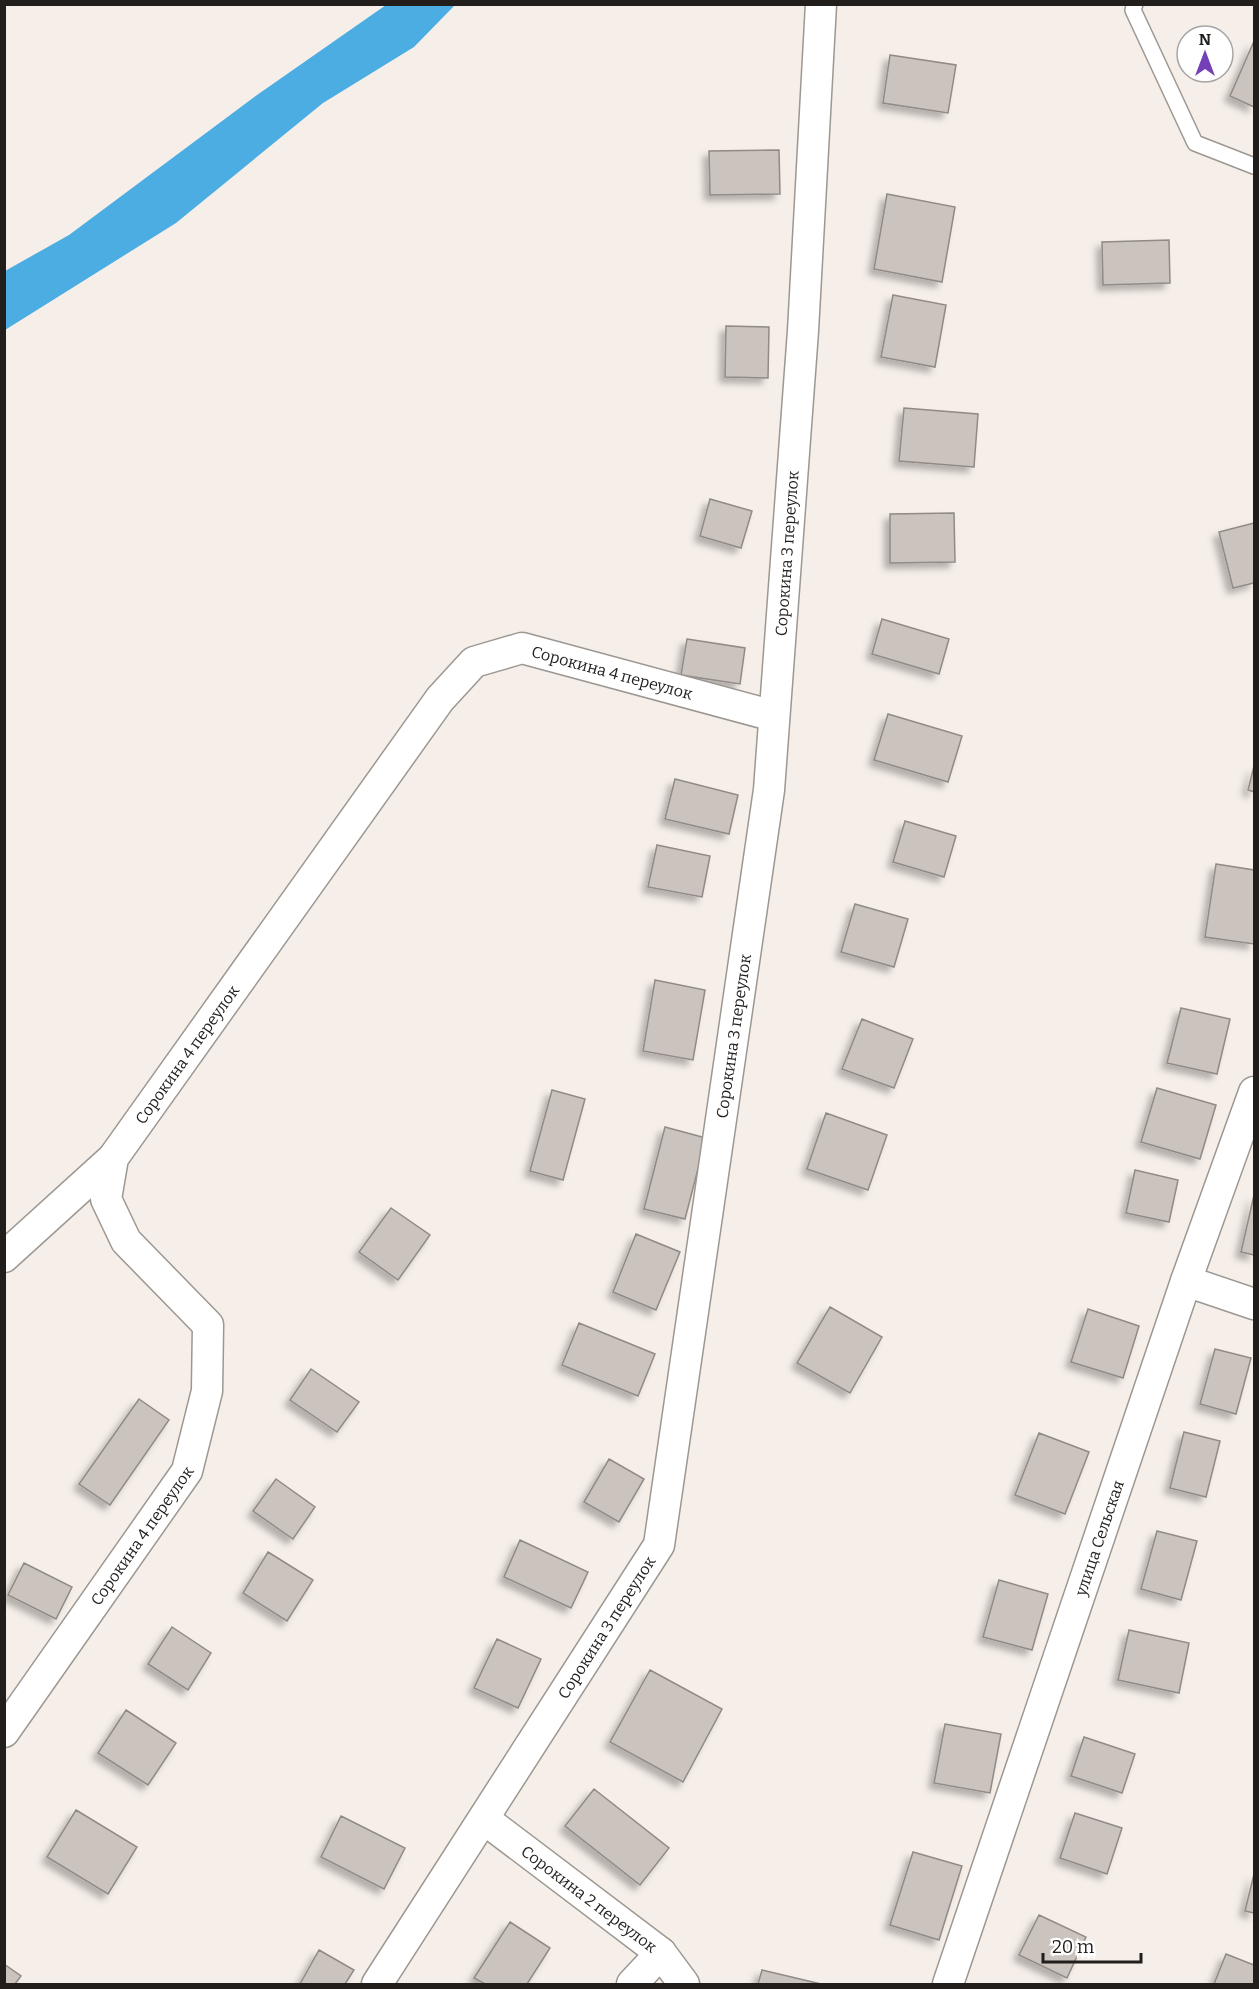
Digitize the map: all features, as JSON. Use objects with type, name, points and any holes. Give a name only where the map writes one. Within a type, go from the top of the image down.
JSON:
[{"type":"street","name":"Сорокина 3 переулок","points":[[377,1984],[659,1545],[769,790],[803,331],[821,4]]},
{"type":"street","name":"Сорокина 4 переулок","points":[[4,1732],[187,1471],[207,1391],[208,1325],[126,1241],[106,1199],[113,1158],[440,699],[474,662],[522,648],[774,716]]},
{"type":"street","name":"улица Сельская","points":[[948,1984],[1186,1281],[1254,1092]]},
{"type":"street","points":[[4,1257],[113,1158]]},
{"type":"street","points":[[1186,1281],[1254,1304]]},
{"type":"street","name":"Сорокина 2 переулок","points":[[484,1819],[661,1953],[632,1984]]},
{"type":"street","points":[[661,1953],[684,1984]]},
{"type":"lane","points":[[1135,4],[1133,10],[1196,143],[1254,166]]},
{"type":"water","points":[[386,5],[455,5],[414,47],[323,103],[176,223],[5,330],[5,271],[69,235],[257,95]]},
{"type":"building","points":[[1254,41],[1254,107],[1230,96]]},
{"type":"building","points":[[890,55],[956,65],[948,113],[883,103]]},
{"type":"building","points":[[779,150],[780,194],[710,195],[709,151]]},
{"type":"building","points":[[887,194],[955,207],[942,282],[874,269]]},
{"type":"building","points":[[1169,240],[1170,283],[1103,285],[1102,242]]},
{"type":"building","points":[[893,295],[946,305],[935,367],[881,357]]},
{"type":"building","points":[[726,326],[769,327],[768,378],[725,377]]},
{"type":"building","points":[[904,408],[978,414],[974,467],[899,461]]},
{"type":"building","points":[[710,499],[752,511],[741,548],[700,536]]},
{"type":"building","points":[[954,513],[955,562],[890,563],[890,514]]},
{"type":"building","points":[[1254,523],[1254,583],[1233,588],[1219,532]]},
{"type":"building","points":[[882,619],[949,639],[939,674],[872,654]]},
{"type":"building","points":[[687,639],[745,648],[740,684],[681,675]]},
{"type":"building","points":[[888,714],[962,736],[948,782],[874,760]]},
{"type":"building","points":[[1254,766],[1254,792],[1248,790]]},
{"type":"building","points":[[675,779],[738,795],[729,834],[665,819]]},
{"type":"building","points":[[905,821],[956,836],[944,877],[893,862]]},
{"type":"building","points":[[657,845],[710,856],[702,897],[648,887]]},
{"type":"building","points":[[1216,864],[1254,870],[1254,944],[1205,937]]},
{"type":"building","points":[[855,904],[908,919],[894,967],[841,952]]},
{"type":"building","points":[[655,980],[705,990],[693,1060],[643,1051]]},
{"type":"building","points":[[1181,1008],[1230,1019],[1217,1074],[1167,1063]]},
{"type":"building","points":[[862,1019],[913,1039],[894,1088],[842,1069]]},
{"type":"building","points":[[1157,1088],[1216,1105],[1200,1159],[1141,1142]]},
{"type":"building","points":[[552,1090],[585,1099],[563,1180],[530,1171]]},
{"type":"building","points":[[826,1113],[887,1135],[868,1190],[807,1169]]},
{"type":"building","points":[[665,1127],[706,1138],[685,1219],[644,1209]]},
{"type":"building","points":[[1135,1170],[1178,1180],[1169,1222],[1126,1213]]},
{"type":"building","points":[[1254,1195],[1254,1255],[1241,1252]]},
{"type":"building","points":[[391,1208],[430,1235],[398,1280],[359,1252]]},
{"type":"building","points":[[636,1234],[680,1252],[656,1310],[613,1292]]},
{"type":"building","points":[[830,1307],[882,1337],[850,1393],[797,1363]]},
{"type":"building","points":[[1088,1309],[1139,1326],[1123,1378],[1071,1362]]},
{"type":"building","points":[[579,1323],[655,1354],[638,1396],[562,1365]]},
{"type":"building","points":[[1215,1349],[1251,1358],[1236,1414],[1200,1404]]},
{"type":"building","points":[[311,1369],[359,1402],[337,1432],[290,1400]]},
{"type":"building","points":[[139,1399],[169,1420],[110,1505],[79,1484]]},
{"type":"building","points":[[1184,1432],[1220,1441],[1206,1497],[1170,1488]]},
{"type":"building","points":[[1039,1433],[1089,1452],[1065,1514],[1015,1495]]},
{"type":"building","points":[[609,1459],[644,1479],[619,1522],[584,1502]]},
{"type":"building","points":[[276,1479],[315,1507],[293,1539],[253,1511]]},
{"type":"building","points":[[1157,1531],[1197,1541],[1181,1600],[1141,1589]]},
{"type":"building","points":[[520,1540],[588,1572],[571,1608],[504,1577]]},
{"type":"building","points":[[268,1552],[313,1580],[287,1621],[243,1593]]},
{"type":"building","points":[[24,1563],[72,1587],[56,1619],[8,1595]]},
{"type":"building","points":[[999,1580],[1048,1594],[1032,1650],[983,1637]]},
{"type":"building","points":[[172,1627],[211,1653],[188,1690],[148,1664]]},
{"type":"building","points":[[1129,1630],[1189,1643],[1179,1693],[1118,1680]]},
{"type":"building","points":[[497,1639],[541,1659],[518,1708],[474,1688]]},
{"type":"building","points":[[650,1670],[722,1709],[683,1782],[610,1742]]},
{"type":"building","points":[[126,1710],[176,1743],[148,1785],[98,1753]]},
{"type":"building","points":[[945,1724],[1001,1734],[990,1793],[934,1783]]},
{"type":"building","points":[[1084,1737],[1135,1754],[1122,1793],[1071,1776]]},
{"type":"building","points":[[594,1789],[669,1848],[640,1885],[565,1826]]},
{"type":"building","points":[[76,1810],[137,1847],[108,1894],[47,1857]]},
{"type":"building","points":[[1075,1813],[1122,1828],[1107,1874],[1060,1858]]},
{"type":"building","points":[[341,1816],[405,1848],[384,1889],[321,1857]]},
{"type":"building","points":[[913,1852],[962,1866],[939,1940],[890,1925]]},
{"type":"building","points":[[1254,1874],[1254,1913],[1245,1911]]},
{"type":"building","points":[[1039,1915],[1086,1937],[1067,1978],[1019,1955]]},
{"type":"building","points":[[510,1922],[550,1948],[527,1984],[485,1984],[474,1978]]},
{"type":"building","points":[[319,1950],[354,1970],[345,1984],[300,1984]]},
{"type":"building","points":[[1226,1954],[1254,1965],[1254,1984],[1214,1984]]},
{"type":"building","points":[[4,1964],[21,1976],[15,1984],[4,1984]]},
{"type":"building","points":[[762,1970],[821,1984],[758,1984]]}]
